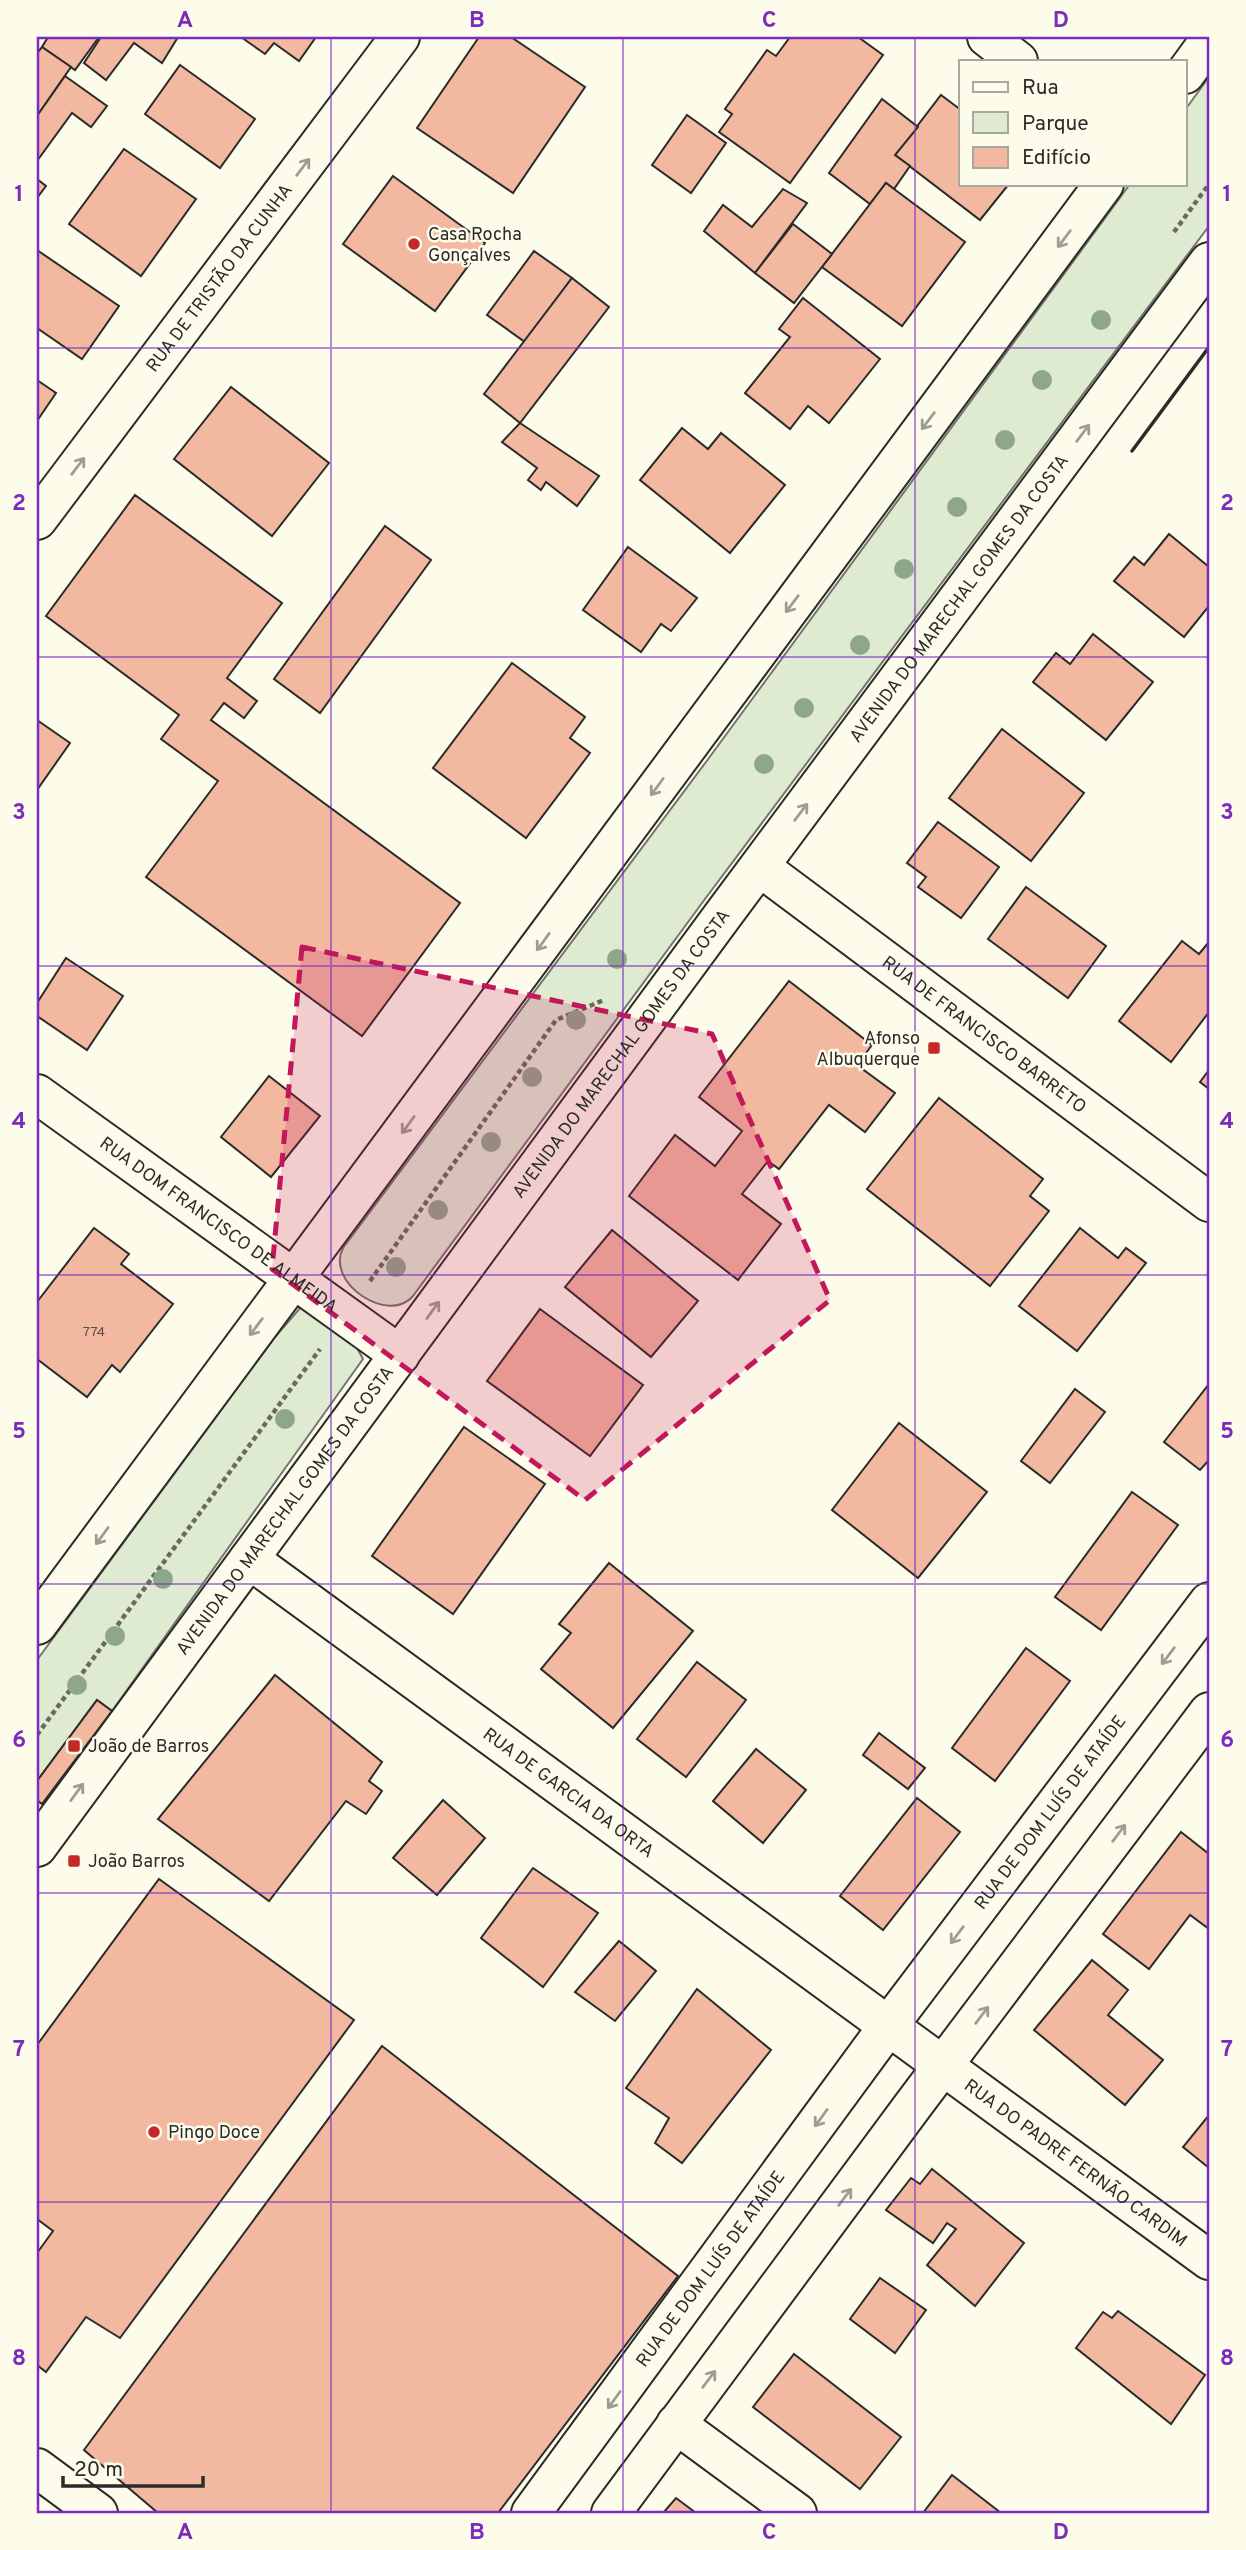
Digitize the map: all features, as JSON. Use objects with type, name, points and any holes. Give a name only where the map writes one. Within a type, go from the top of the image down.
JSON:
[{"type":"street","name":"RUA DE TRISTÃO DA CUNHA","points":[[37,520],[400,37]]},
{"type":"street","points":[[988,37],[1017,60]]},
{"type":"street","points":[[1186,73],[1209,41]]},
{"type":"street","points":[[37,1625],[1103,186]]},
{"type":"street","name":"AVENIDA DO MARECHAL GOMES DA COSTA","points":[[37,1847],[1209,262]]},
{"type":"street","name":"RUA DE FRANCISCO BARRETO","points":[[760,867],[1209,1202]]},
{"type":"street","name":"RUA DOM FRANCISCO DE ALMEIDA","points":[[37,1094],[400,1355]]},
{"type":"street","name":"RUA DE GARCIA DA ORTA","points":[[249,1559],[889,2025]]},
{"type":"street","name":"RUA DE DOM LUÍS DE ATAÍDE","points":[[531,2513],[889,2025],[1209,1602]]},
{"type":"street","points":[[611,2513],[1209,1712]]},
{"type":"street","points":[[889,2025],[943,2066]]},
{"type":"street","name":"RUA DO PADRE FERNÃO CARDIM","points":[[943,2066],[1209,2260]]},
{"type":"street","points":[[676,2424],[797,2513]]},
{"type":"street","points":[[37,2468],[98,2513]]},
{"type":"path","points":[[1168,240],[1209,184]]},
{"type":"path","points":[[368,1285],[556,1020],[610,997]]},
{"type":"path","points":[[37,1735],[324,1343]]},
{"type":"highlighted area","points":[[302,947],[712,1034],[830,1300],[585,1500],[272,1269]]},
{"type":"green space","points":[[1209,77],[1209,226],[705,899],[413,1296],[402,1304],[389,1306],[362,1296],[343,1274],[340,1261],[343,1248],[706,762],[1129,186],[1186,186],[1186,109]]},
{"type":"green space","points":[[301,1307],[356,1346],[363,1359],[112,1711],[97,1700],[37,1781],[37,1660],[275,1337]]},
{"type":"building","points":[[48,37],[99,37],[75,70],[42,47]]},
{"type":"building","points":[[101,37],[178,37],[162,63],[134,43],[106,80],[84,63]]},
{"type":"building","points":[[241,37],[316,37],[299,61],[274,43],[265,54]]},
{"type":"building","points":[[479,37],[511,37],[585,87],[513,193],[417,128]]},
{"type":"building","points":[[790,37],[858,37],[883,55],[790,183],[719,132],[732,114],[725,109],[767,50],[776,56]]},
{"type":"building","points":[[42,47],[71,67],[37,116],[37,53]]},
{"type":"building","points":[[180,65],[255,119],[220,168],[145,114]]},
{"type":"building","points":[[65,76],[107,106],[91,127],[72,113],[37,161],[37,116]]},
{"type":"building","points":[[941,95],[959,108],[959,186],[1007,186],[980,220],[895,155]]},
{"type":"building","points":[[882,99],[918,127],[895,155],[910,166],[894,189],[886,183],[870,204],[829,173]]},
{"type":"building","points":[[687,115],[726,143],[691,193],[652,165]]},
{"type":"building","points":[[124,149],[196,199],[141,276],[69,224]]},
{"type":"building","name":"Casa Rocha Gonçalves","points":[[393,176],[485,243],[435,311],[343,244]]},
{"type":"building","points":[[37,179],[46,186],[37,198]]},
{"type":"building","points":[[886,183],[965,242],[902,326],[822,267]]},
{"type":"building","points":[[783,189],[807,203],[755,273],[704,231],[723,205],[752,227]]},
{"type":"building","points":[[793,224],[832,254],[794,303],[755,273]]},
{"type":"building","points":[[37,250],[119,306],[82,359],[37,328]]},
{"type":"building","points":[[534,251],[572,278],[525,342],[487,315]]},
{"type":"building","points":[[572,278],[609,307],[520,423],[484,394]]},
{"type":"building","points":[[803,298],[880,359],[829,423],[808,406],[790,429],[745,393],[790,337],[779,329]]},
{"type":"building","points":[[37,380],[56,393],[37,421]]},
{"type":"building","points":[[231,387],[329,463],[272,536],[174,459]]},
{"type":"building","points":[[520,423],[599,476],[577,506],[546,482],[541,490],[528,480],[537,468],[502,442]]},
{"type":"building","points":[[682,428],[708,449],[721,433],[785,485],[730,553],[640,480]]},
{"type":"building","points":[[135,495],[282,603],[227,678],[257,701],[244,718],[224,703],[211,720],[460,903],[362,1036],[146,877],[218,781],[161,739],[179,715],[46,616]]},
{"type":"building","points":[[385,526],[431,560],[320,713],[274,679]]},
{"type":"building","points":[[1169,534],[1209,567],[1209,606],[1184,637],[1114,581],[1134,557],[1144,565]]},
{"type":"building","points":[[628,547],[697,598],[671,631],[661,624],[641,652],[583,610]]},
{"type":"building","points":[[1093,634],[1153,682],[1106,740],[1033,682],[1056,653],[1070,664]]},
{"type":"building","points":[[512,663],[585,717],[570,738],[590,753],[526,838],[433,768]]},
{"type":"building","points":[[37,720],[70,743],[37,790]]},
{"type":"building","points":[[1002,729],[1084,793],[1031,861],[949,798]]},
{"type":"building","points":[[938,822],[999,867],[961,918],[918,887],[926,877],[907,863]]},
{"type":"building","points":[[1026,887],[1106,946],[1068,998],[988,939]]},
{"type":"building","points":[[1182,941],[1199,954],[1209,944],[1209,1012],[1171,1062],[1119,1021]]},
{"type":"building","points":[[66,958],[123,996],[87,1050],[37,1016],[37,1003]]},
{"type":"building","points":[[789,981],[872,1045],[857,1065],[895,1093],[865,1132],[829,1105],[779,1169],[768,1161],[742,1194],[781,1224],[738,1280],[629,1196],[675,1135],[715,1166],[742,1131],[699,1097]]},
{"type":"building","points":[[1209,1070],[1209,1089],[1200,1082]]},
{"type":"building","points":[[269,1076],[320,1116],[271,1177],[221,1137]]},
{"type":"building","points":[[939,1098],[1043,1179],[1030,1196],[1049,1211],[990,1286],[867,1189]]},
{"type":"building","points":[[94,1228],[129,1254],[121,1264],[173,1304],[120,1372],[112,1365],[87,1397],[37,1359],[37,1302]]},
{"type":"building","points":[[1080,1228],[1118,1258],[1126,1248],[1146,1263],[1077,1351],[1019,1306]]},
{"type":"building","points":[[612,1230],[698,1301],[651,1357],[565,1287]]},
{"type":"building","points":[[540,1309],[643,1385],[590,1456],[487,1381]]},
{"type":"building","points":[[1209,1384],[1209,1460],[1200,1470],[1164,1442]]},
{"type":"building","points":[[1075,1389],[1105,1412],[1050,1483],[1021,1461]]},
{"type":"building","points":[[899,1423],[987,1492],[918,1578],[832,1510]]},
{"type":"building","points":[[464,1427],[545,1484],[453,1614],[372,1556]]},
{"type":"building","points":[[1132,1492],[1178,1525],[1101,1630],[1055,1597]]},
{"type":"building","points":[[609,1563],[693,1631],[613,1728],[541,1669],[571,1633],[559,1624]]},
{"type":"building","points":[[1026,1648],[1070,1681],[995,1781],[952,1748]]},
{"type":"building","points":[[697,1662],[746,1700],[686,1777],[637,1739]]},
{"type":"building","points":[[275,1675],[382,1762],[369,1781],[382,1791],[366,1814],[346,1801],[269,1901],[158,1819]]},
{"type":"building","name":"João de Barros","points":[[97,1700],[112,1711],[42,1804],[37,1800],[37,1781]]},
{"type":"building","points":[[879,1733],[925,1768],[908,1789],[863,1755]]},
{"type":"building","points":[[756,1749],[806,1790],[763,1843],[713,1801]]},
{"type":"building","points":[[917,1798],[960,1832],[883,1930],[840,1896]]},
{"type":"building","points":[[443,1800],[485,1838],[437,1895],[393,1858]]},
{"type":"building","points":[[1181,1832],[1209,1854],[1209,1929],[1190,1915],[1149,1969],[1103,1934]]},
{"type":"building","points":[[533,1868],[598,1913],[543,1987],[481,1938]]},
{"type":"building","name":"Pingo Doce","points":[[159,1879],[354,2020],[120,2338],[86,2317],[46,2372],[37,2365],[37,2253],[53,2231],[37,2219],[37,2045]]},
{"type":"building","points":[[619,1941],[656,1971],[615,2021],[575,1992]]},
{"type":"building","points":[[1092,1960],[1128,1990],[1108,2015],[1163,2060],[1125,2105],[1034,2030]]},
{"type":"building","points":[[697,1989],[771,2050],[682,2163],[655,2143],[669,2118],[626,2088]]},
{"type":"building","points":[[382,2046],[678,2276],[498,2513],[158,2513],[84,2450]]},
{"type":"building","points":[[1209,2115],[1209,2168],[1183,2147]]},
{"type":"building","points":[[932,2169],[1024,2243],[975,2306],[927,2265],[956,2229],[947,2223],[933,2243],[886,2210],[911,2178],[920,2184]]},
{"type":"building","points":[[880,2278],[926,2310],[895,2353],[850,2319]]},
{"type":"building","points":[[1118,2311],[1205,2375],[1171,2424],[1076,2348],[1103,2312],[1112,2318]]},
{"type":"building","points":[[794,2354],[901,2437],[860,2489],[753,2407]]},
{"type":"building","points":[[952,2475],[1001,2513],[923,2513]]},
{"type":"building","points":[[676,2498],[696,2513],[663,2513]]},
{"type":"wall","points":[[1132,451],[1209,347]]},
{"type":"place","name":"Casa Rocha Gonçalves","points":[[414,244]]},
{"type":"place","name":"Afonso Albuquerque","points":[[934,1048]]},
{"type":"place","name":"João de Barros","points":[[74,1746]]},
{"type":"place","name":"João Barros","points":[[74,1861]]},
{"type":"place","name":"Pingo Doce","points":[[154,2132]]}]
